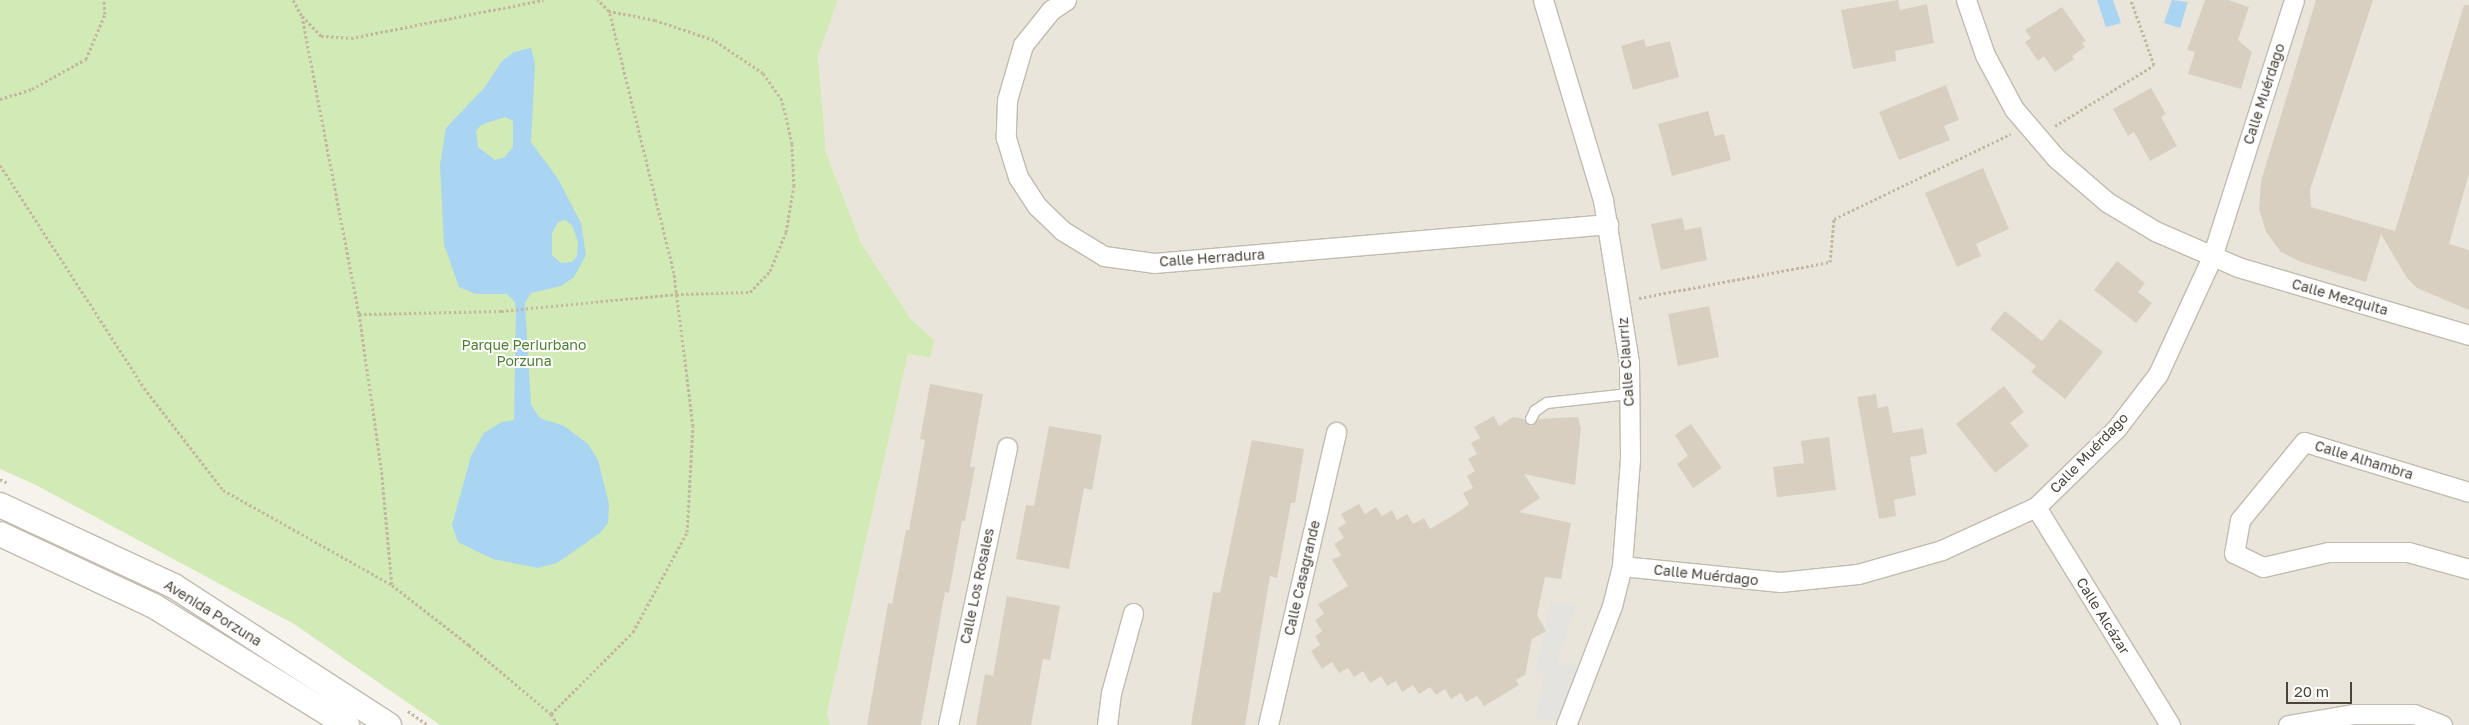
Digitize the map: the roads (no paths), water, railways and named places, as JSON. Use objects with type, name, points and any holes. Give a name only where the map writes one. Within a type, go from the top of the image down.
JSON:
[{"type":"street","name":"Calle Herradura","points":[[1066,0],[1051,10],[1023,45],[1007,100],[1006,138],[1018,177],[1037,206],[1063,231],[1104,256],[1154,263],[1608,224]]},
{"type":"street","name":"Calle Ciaurriz","points":[[1543,0],[1595,170],[1608,224],[1621,301],[1629,394],[1630,460],[1622,566],[1612,606],[1566,725]]},
{"type":"street","name":"Calle Mezquita","points":[[1966,0],[1985,55],[2031,132],[2107,202],[2155,231],[2212,257],[2469,335]]},
{"type":"street","name":"Calle Muérdago","points":[[1622,566],[1780,582],[1822,579],[1890,567],[1942,550],[2036,507],[2116,430],[2158,374],[2212,257],[2294,0]]},
{"type":"street","name":"Calle Casagrande","points":[[1268,725],[1336,432]]},
{"type":"street","name":"Calle Alhambra","points":[[2469,492],[2304,442],[2240,520],[2234,553],[2263,567],[2328,552],[2408,552],[2469,569]]},
{"type":"street","name":"Calle Los Rosales","points":[[948,725],[1007,447]]},
{"type":"street","name":"Avenida Porzuna","points":[[0,505],[174,586],[389,725]]},
{"type":"street","name":"Calle Alcázar","points":[[2036,507],[2170,725]]},
{"type":"street","name":"Avenida Porzuna","points":[[0,534],[154,606],[347,725]]},
{"type":"street","points":[[1107,725],[1111,692],[1133,613]]},
{"type":"street","points":[[2288,725],[2354,714],[2414,714],[2442,725]]},
{"type":"lane","points":[[1530,419],[1535,411],[1547,403],[1629,394]]},
{"type":"water","points":[[2097,0],[2113,0],[2121,23],[2106,27]]},
{"type":"water","points":[[2172,0],[2188,2],[2180,28],[2164,23]]},
{"type":"water","points":[[531,48],[535,64],[531,142],[558,179],[581,223],[586,255],[574,277],[561,286],[531,293],[525,303],[531,405],[540,418],[564,426],[588,444],[598,460],[609,504],[608,523],[600,533],[557,563],[538,568],[493,559],[458,542],[452,525],[471,456],[484,433],[502,422],[514,420],[516,313],[515,302],[507,294],[476,294],[459,287],[444,244],[440,165],[446,128],[485,87],[502,61],[514,52]],"holes":[[[505,117],[513,121],[513,147],[505,157],[495,160],[478,147],[476,131],[481,125]],[[565,220],[572,225],[578,242],[577,256],[572,262],[561,263],[552,255],[552,233],[558,222]]]},
{"type":"park label","name":"Parque Periurbano Porzuna","points":[[524,354]]}]
